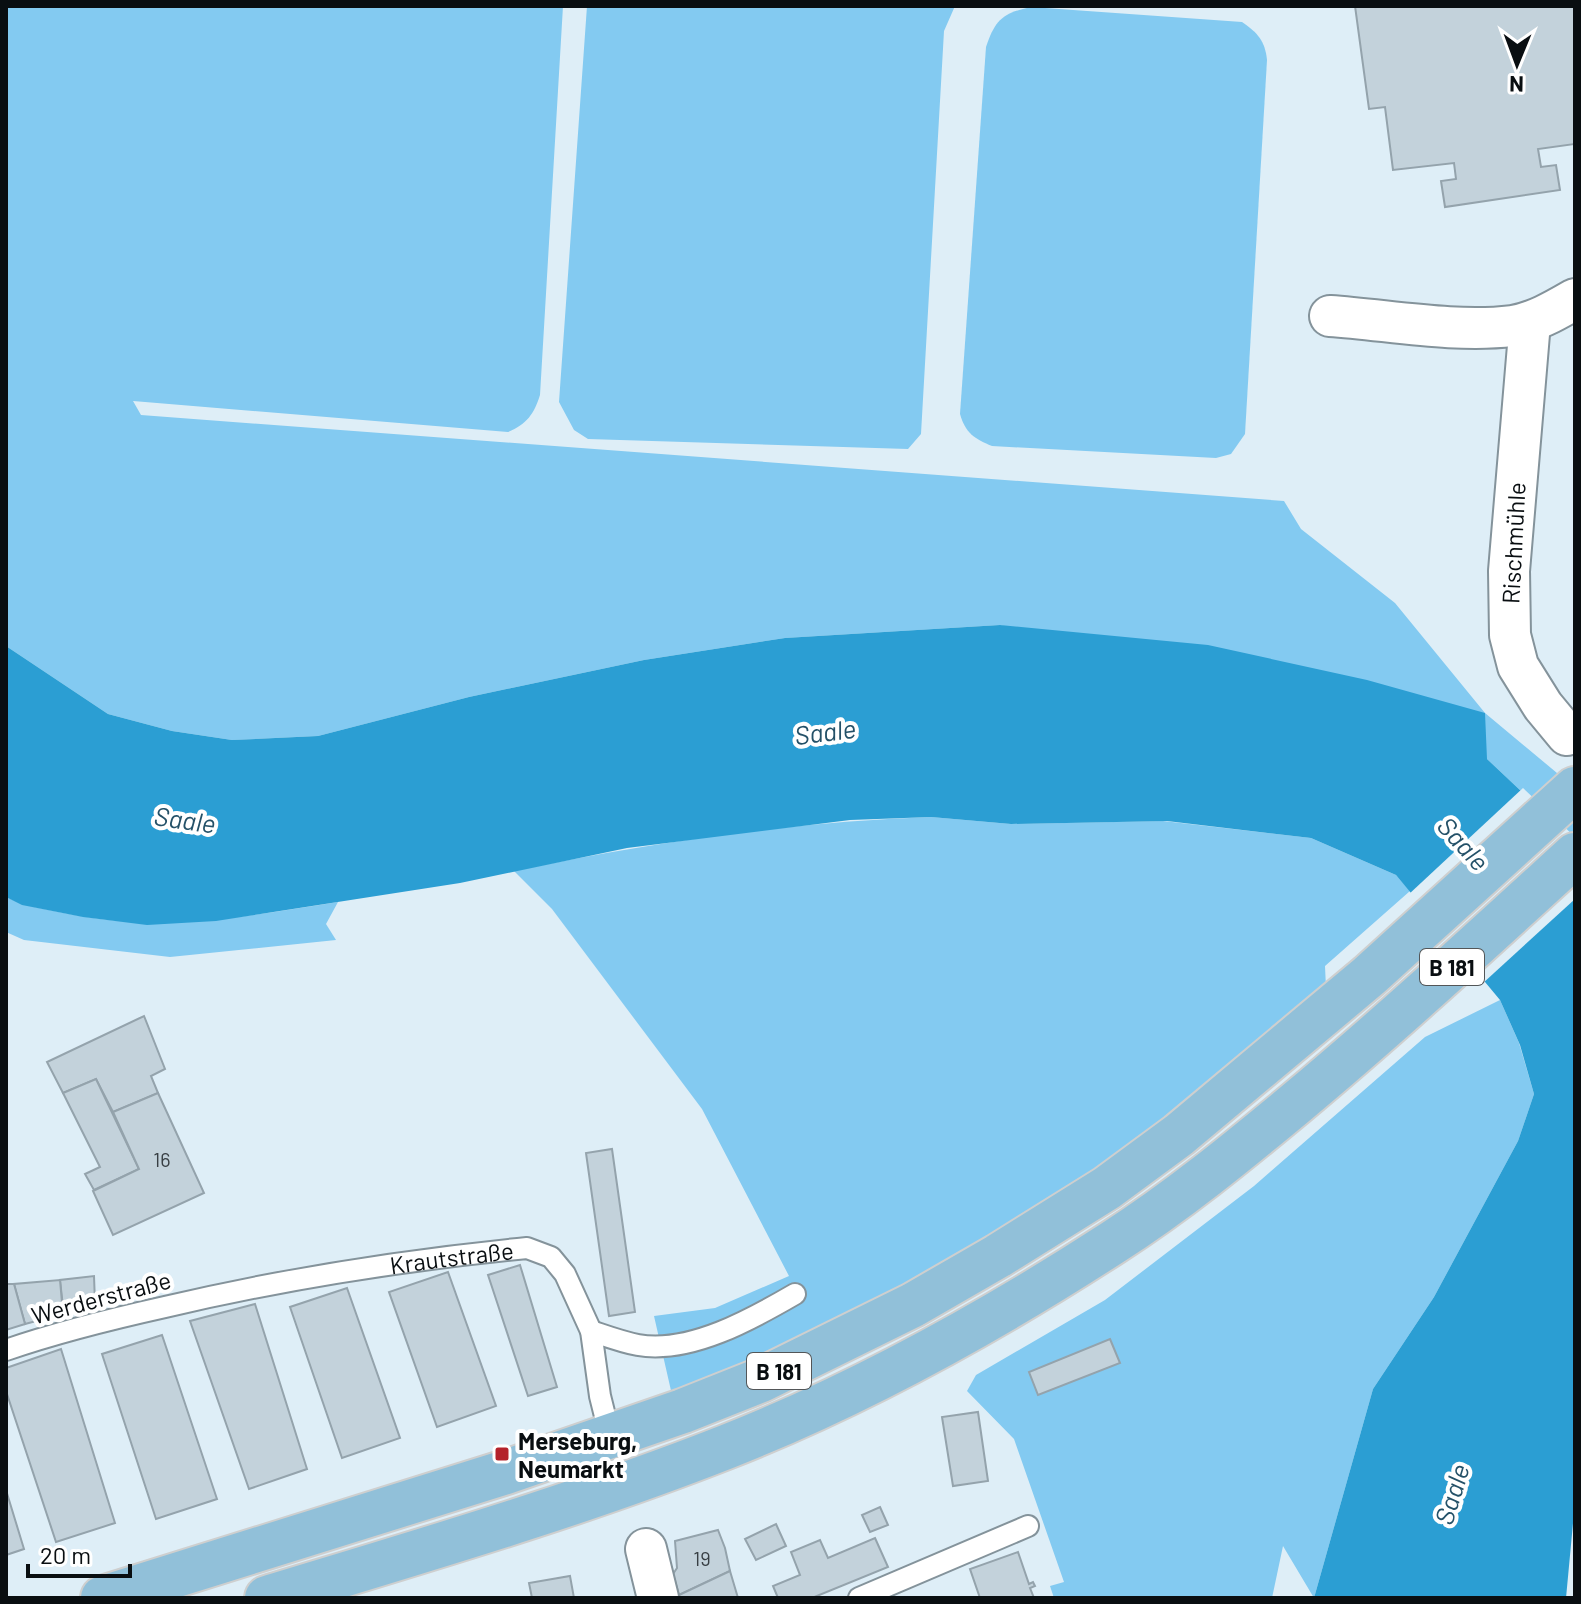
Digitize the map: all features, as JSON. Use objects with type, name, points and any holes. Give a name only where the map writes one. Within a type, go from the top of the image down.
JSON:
[{"type":"main road","name":"B 181","points":[[103,1598],[308,1536],[683,1411],[761,1380],[913,1305],[1107,1188],[1179,1135],[1369,976],[1575,789]]},
{"type":"main road","name":"B 181","points":[[267,1598],[496,1528],[727,1447],[832,1401],[1037,1290],[1115,1242],[1215,1171],[1402,1011],[1575,855]]},
{"type":"street","points":[[1330,316],[1455,326],[1511,326],[1530,322],[1575,299]]},
{"type":"street","name":"Rischmühle","points":[[1530,322],[1509,571],[1510,635],[1518,666],[1543,706],[1571,739]]},
{"type":"street","points":[[646,1549],[658,1598]]},
{"type":"lane","name":"Krautstraße","points":[[209,1295],[364,1268],[527,1248],[551,1257],[565,1274],[591,1331],[600,1396],[610,1436]]},
{"type":"lane","points":[[591,1331],[640,1346],[687,1344],[757,1316],[795,1294]]},
{"type":"lane","name":"Werderstraße","points":[[6,1350],[78,1327],[209,1295]]},
{"type":"lane","points":[[859,1598],[1028,1526]]},
{"type":"shaded area","points":[[6,6],[563,6],[540,395],[525,422],[508,432],[133,401],[141,415],[1284,501],[1301,529],[1395,603],[1485,713],[1575,788],[1575,842],[1487,759],[1000,625],[785,638],[644,660],[469,697],[318,736],[232,740],[172,731],[108,714],[6,646]]},
{"type":"shaded area","points":[[587,6],[955,6],[944,31],[921,434],[908,449],[588,439],[574,430],[559,402]]},
{"type":"shaded area","points":[[1031,7],[1242,22],[1262,43],[1267,60],[1245,434],[1231,454],[1216,458],[992,446],[971,434],[962,420],[986,47],[1001,19]]},
{"type":"shaded area","points":[[931,817],[1011,824],[1163,821],[1311,838],[1396,875],[1410,891],[1325,966],[1326,988],[1134,1148],[949,1265],[808,1340],[672,1395],[654,1316],[715,1308],[789,1276],[702,1109],[552,909],[514,871],[722,835],[826,823]]},
{"type":"shaded area","points":[[6,897],[64,913],[135,922],[202,921],[338,902],[326,924],[336,940],[170,957],[24,940],[6,932]]},
{"type":"shaded area","points":[[1500,1000],[1519,1043],[1534,1094],[1518,1141],[1434,1297],[1373,1389],[1314,1598],[1283,1546],[1272,1598],[1054,1598],[1050,1586],[1064,1582],[1014,1439],[967,1391],[976,1375],[1105,1300],[1254,1186],[1425,1037]]},
{"type":"water","name":"Saale","points":[[1000,625],[1208,645],[1367,680],[1485,713],[1487,759],[1575,842],[1575,1502],[1566,1598],[1314,1598],[1373,1389],[1434,1297],[1518,1141],[1534,1094],[1520,1045],[1500,1000],[1396,875],[1311,838],[1167,821],[1011,824],[931,817],[850,820],[627,848],[460,883],[216,921],[147,925],[22,905],[6,897],[6,646],[108,714],[172,731],[232,740],[318,736],[469,697],[644,660],[785,638]]},
{"type":"pier","points":[[1523,788],[1575,837],[1575,899],[1482,984],[1408,895]]},
{"type":"building","points":[[1355,6],[1575,6],[1575,144],[1538,149],[1541,167],[1556,165],[1560,190],[1445,207],[1441,181],[1456,179],[1454,163],[1393,170],[1385,107],[1369,109]]},
{"type":"building","points":[[144,1016],[165,1069],[151,1076],[158,1093],[113,1112],[96,1079],[63,1093],[47,1062]]},
{"type":"building","points":[[96,1079],[139,1169],[94,1190],[85,1174],[100,1167],[63,1093]]},
{"type":"building","points":[[158,1093],[204,1193],[113,1235],[93,1191],[139,1169],[113,1112]]},
{"type":"building","points":[[612,1149],[635,1312],[609,1316],[586,1153]]},
{"type":"building","points":[[520,1265],[557,1387],[528,1396],[488,1275]]},
{"type":"building","points":[[448,1272],[496,1406],[437,1427],[389,1292]]},
{"type":"building","points":[[94,1276],[95,1303],[63,1307],[60,1280]]},
{"type":"building","points":[[60,1280],[63,1314],[25,1324],[14,1284]]},
{"type":"building","points":[[6,1284],[14,1284],[25,1324],[6,1330]]},
{"type":"building","points":[[347,1288],[400,1438],[342,1458],[290,1307]]},
{"type":"building","points":[[255,1304],[307,1469],[249,1489],[190,1321]]},
{"type":"building","points":[[162,1335],[217,1499],[156,1519],[102,1354]]},
{"type":"building","points":[[1110,1339],[1120,1363],[1038,1395],[1029,1372]]},
{"type":"building","points":[[61,1349],[115,1523],[56,1542],[6,1391],[6,1368]]},
{"type":"building","points":[[978,1412],[988,1481],[953,1486],[942,1417]]},
{"type":"building","points":[[6,1490],[24,1549],[6,1555]]},
{"type":"building","points":[[880,1507],[888,1525],[870,1532],[862,1515]]},
{"type":"building","points":[[776,1524],[786,1546],[756,1560],[745,1539]]},
{"type":"building","points":[[718,1530],[730,1571],[679,1595],[673,1574],[677,1568],[675,1541]]},
{"type":"building","points":[[875,1538],[888,1567],[812,1598],[778,1598],[773,1586],[800,1575],[791,1552],[820,1540],[828,1558]]},
{"type":"building","points":[[1018,1552],[1029,1584],[1033,1582],[1035,1586],[1030,1588],[1034,1598],[980,1598],[970,1569]]},
{"type":"building","points":[[730,1571],[738,1598],[680,1598],[679,1595]]},
{"type":"building","points":[[570,1576],[574,1598],[532,1598],[529,1583]]},
{"type":"place","name":"Merseburg, Neumarkt","points":[[502,1454]]}]
